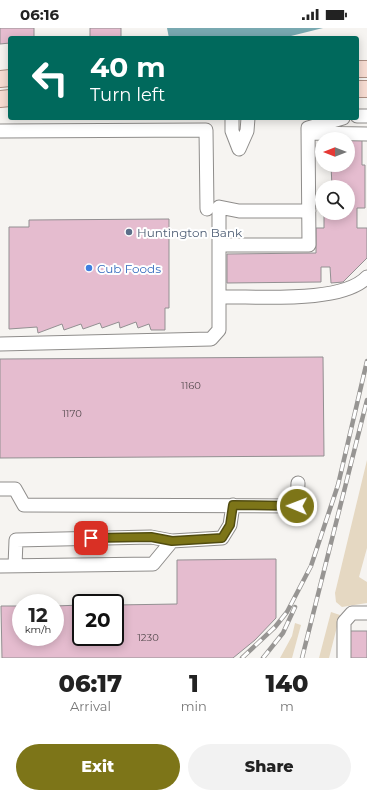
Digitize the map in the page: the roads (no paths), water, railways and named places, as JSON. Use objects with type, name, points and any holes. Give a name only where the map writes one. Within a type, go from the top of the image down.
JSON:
[{"type":"lane","points":[[232,120],[232,131],[239,149],[247,131],[248,120]]},
{"type":"lane","points":[[308,130],[337,120]]},
{"type":"lane","points":[[0,131],[206,130],[208,209]]},
{"type":"lane","points":[[308,130],[367,134]]},
{"type":"lane","points":[[219,245],[309,245],[308,130]]},
{"type":"lane","points":[[0,344],[211,339],[220,330],[219,207],[239,212],[309,211]]},
{"type":"lane","points":[[219,297],[323,296],[344,291],[362,282],[367,277]]},
{"type":"lane","points":[[0,489],[15,489],[24,505],[297,506],[298,482]]},
{"type":"lane","points":[[15,566],[16,540],[151,537],[172,541],[222,538],[230,525],[233,505]]},
{"type":"lane","points":[[0,566],[153,564],[172,541]]},
{"type":"lane","points":[[344,658],[344,622],[352,613],[367,613]]},
{"type":"water","points":[[167,28],[323,28],[291,36],[169,36]]},
{"type":"railway","points":[[242,658],[275,627],[287,612],[311,566],[338,485],[367,361]]},
{"type":"railway","points":[[302,658],[367,400]]},
{"type":"railway","points":[[263,658],[283,633],[295,607]]},
{"type":"place","name":"Huntington Bank","points":[[129,232]]},
{"type":"place","name":"Cub Foods","points":[[89,268]]}]
